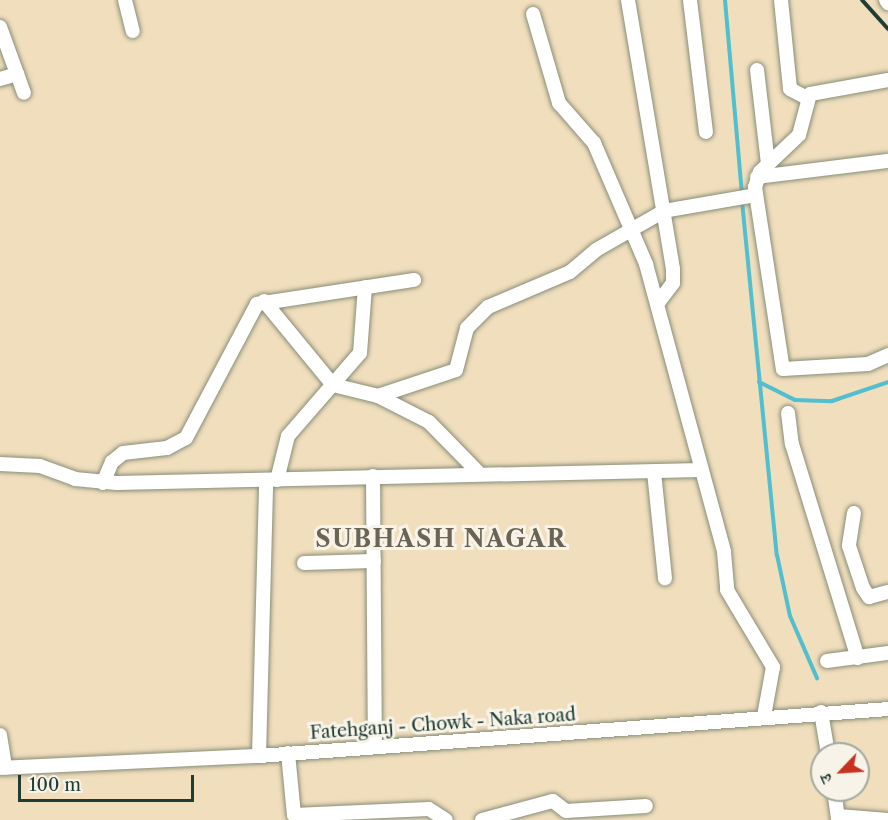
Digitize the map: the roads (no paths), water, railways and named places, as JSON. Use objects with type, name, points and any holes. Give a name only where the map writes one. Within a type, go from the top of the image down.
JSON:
[{"type":"street","points":[[125,0],[133,31]]},
{"type":"street","points":[[628,0],[674,283],[658,303]]},
{"type":"street","points":[[690,0],[706,132]]},
{"type":"street","points":[[781,0],[790,89],[807,98]]},
{"type":"street","points":[[533,14],[559,103],[594,143],[631,230],[658,303],[724,552],[730,599],[773,667],[764,716]]},
{"type":"street","points":[[0,27],[24,93]]},
{"type":"street","points":[[757,70],[768,165]]},
{"type":"street","points":[[0,79],[17,74]]},
{"type":"street","points":[[888,80],[814,92],[807,98],[803,128],[757,177],[748,196],[783,369],[868,364],[888,355]]},
{"type":"street","points":[[757,177],[888,161]]},
{"type":"street","points":[[378,396],[456,370],[467,327],[488,307],[570,272],[631,230],[664,212],[748,196]]},
{"type":"street","points":[[103,483],[112,462],[123,453],[167,448],[186,438],[252,311],[264,301],[414,280]]},
{"type":"street","points":[[259,756],[271,481],[288,436],[333,385],[363,345],[365,287]]},
{"type":"street","points":[[264,301],[333,385],[378,396],[446,434],[477,471]]},
{"type":"street","points":[[788,413],[792,444],[858,658]]},
{"type":"street","points":[[0,464],[40,466],[103,483],[271,481],[477,471],[701,470]]},
{"type":"street","points":[[654,472],[665,578]]},
{"type":"street","points":[[373,476],[375,745]]},
{"type":"street","points":[[854,513],[849,546],[863,588],[869,597],[888,592]]},
{"type":"street","points":[[304,563],[374,561]]},
{"type":"street","points":[[827,661],[888,653]]},
{"type":"street","name":"Fatehganj - Chowk - Naka road","points":[[2,768],[259,756],[375,745],[888,709]]},
{"type":"street","points":[[821,712],[826,742]]},
{"type":"street","points":[[0,735],[2,768]]},
{"type":"street","points":[[288,753],[294,815],[429,809],[446,820]]},
{"type":"street","points":[[482,820],[553,801],[566,811],[646,806]]},
{"type":"street","points":[[836,802],[838,818],[888,820]]},
{"type":"waterway","points":[[725,0],[742,194]]},
{"type":"waterway","points":[[742,201],[777,555],[790,616],[817,678]]},
{"type":"waterway","points":[[759,382],[795,400],[832,401],[888,382]]},
{"type":"railway","points":[[862,0],[888,29]]},
{"type":"district","name":"SUBHASH NAGAR","points":[[441,539]]}]
